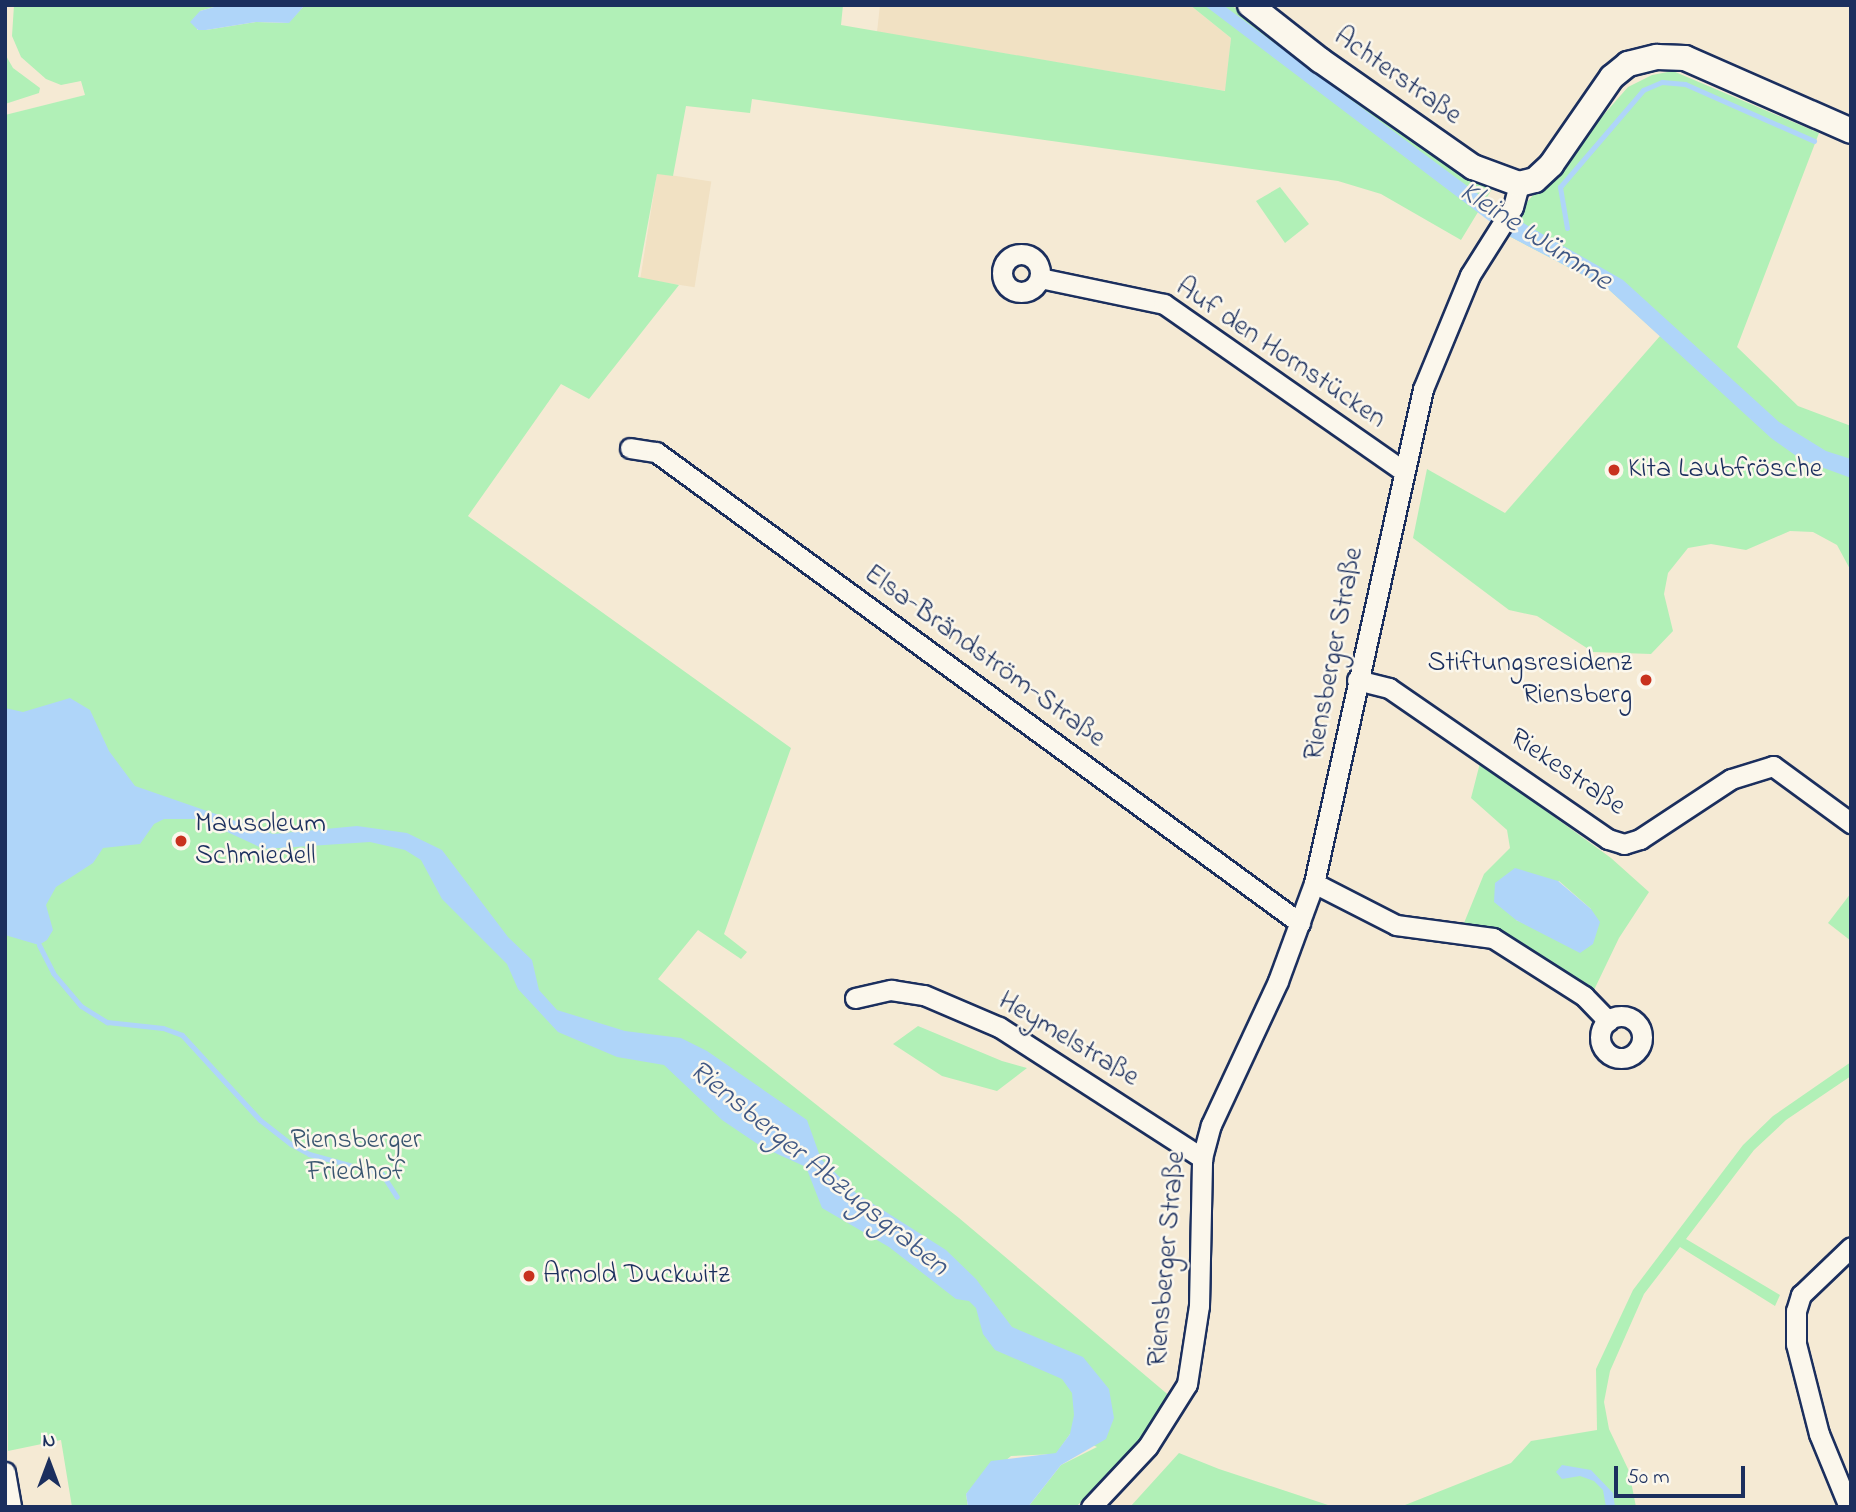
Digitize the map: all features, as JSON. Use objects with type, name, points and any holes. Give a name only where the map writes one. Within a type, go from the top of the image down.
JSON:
[{"type":"street","name":"Achterstraße","points":[[1250,5],[1320,60],[1516,195]]},
{"type":"street","name":"Riensberger Straße","points":[[1091,1507],[1148,1446],[1187,1384],[1199,1306],[1202,1158],[1211,1125],[1300,923],[1314,883],[1340,779],[1357,681],[1402,470],[1439,341],[1470,275],[1498,231],[1516,195],[1551,165],[1612,77],[1628,64],[1657,57],[1685,58],[1851,131]]},
{"type":"street","name":"Auf den Hornstücken","points":[[1040,278],[1164,303],[1402,470]]},
{"type":"street","name":"Elsa-Brändström-Straße","points":[[630,448],[656,452],[1300,923]]},
{"type":"street","name":"Riekestraße","points":[[1357,681],[1389,688],[1608,839],[1624,844],[1640,839],[1731,779],[1773,766],[1851,823]]},
{"type":"street","points":[[1314,883],[1395,925],[1493,938],[1584,996],[1608,1021]]},
{"type":"street","name":"Heymelstraße","points":[[855,998],[891,990],[924,995],[999,1027],[1202,1158]]},
{"type":"street","points":[[1849,1507],[1819,1434],[1796,1344],[1796,1311],[1801,1295],[1851,1247]]},
{"type":"street","points":[[5,1472],[11,1507]]},
{"type":"shaded area","points":[[880,5],[1190,5],[1231,38],[1226,91],[877,32]]},
{"type":"shaded area","points":[[657,173],[711,182],[695,287],[640,279]]},
{"type":"green space","name":"Riensberger Friedhof","points":[[14,5],[221,5],[200,11],[197,30],[206,30],[256,22],[288,23],[305,5],[843,5],[841,25],[1225,91],[1231,38],[1190,5],[1231,5],[1453,170],[1492,189],[1461,240],[1381,194],[1338,181],[752,99],[750,113],[686,106],[673,176],[657,174],[638,277],[679,285],[589,399],[561,384],[468,516],[791,748],[724,934],[747,952],[741,959],[698,930],[658,979],[959,1218],[1172,1398],[1161,1417],[1076,1507],[1028,1507],[1061,1465],[1097,1447],[1070,1434],[1056,1454],[1011,1456],[966,1494],[968,1507],[72,1507],[61,1440],[8,1451],[5,115],[85,95],[81,81],[61,85],[46,79],[21,57],[12,36]]},
{"type":"green space","points":[[5,54],[13,68],[40,88],[39,93],[5,104]]},
{"type":"green space","points":[[1673,71],[1819,133],[1737,347],[1798,406],[1851,426],[1851,571],[1837,545],[1813,532],[1790,531],[1746,550],[1711,544],[1688,548],[1668,573],[1664,594],[1673,631],[1651,654],[1593,652],[1537,616],[1509,610],[1413,538],[1427,469],[1505,513],[1660,336],[1606,287],[1509,236],[1521,209],[1628,87],[1652,75]]},
{"type":"green space","points":[[1280,187],[1309,224],[1285,243],[1256,201]]},
{"type":"green space","points":[[1480,763],[1611,858],[1649,892],[1619,938],[1594,990],[1513,938],[1464,923],[1484,874],[1510,848],[1507,830],[1471,798]],"holes":[[[1559,881],[1591,909],[1530,926],[1516,920]]]},
{"type":"green space","points":[[1851,893],[1851,941],[1828,923]]},
{"type":"green space","points":[[918,1026],[1002,1061],[1027,1068],[997,1091],[942,1076],[893,1044]]},
{"type":"green space","points":[[1851,1062],[1851,1076],[1786,1120],[1754,1150],[1686,1239],[1780,1295],[1775,1306],[1680,1247],[1644,1294],[1610,1371],[1604,1402],[1609,1429],[1629,1471],[1636,1507],[1400,1507],[1511,1463],[1531,1441],[1597,1430],[1596,1369],[1633,1290],[1743,1145],[1773,1116]]},
{"type":"green space","points":[[1179,1453],[1219,1469],[1334,1507],[1130,1507]]},
{"type":"water","points":[[221,5],[305,5],[289,23],[256,22],[198,30],[190,22],[200,11]]},
{"type":"water","name":"Kleine Wümme","points":[[1204,5],[1223,5],[1497,208],[1623,280],[1779,422],[1826,451],[1851,459],[1851,478],[1802,460],[1771,438],[1606,287],[1509,236]]},
{"type":"water","name":"Riensberger Abzugsgraben","points":[[70,698],[90,710],[109,751],[135,786],[273,834],[357,826],[407,833],[442,850],[508,937],[532,960],[539,990],[557,1010],[625,1031],[681,1038],[707,1051],[807,1120],[821,1159],[856,1193],[946,1250],[976,1279],[1012,1327],[1083,1357],[1109,1389],[1114,1418],[1106,1439],[1061,1465],[1028,1507],[968,1507],[966,1494],[991,1461],[1056,1453],[1070,1434],[1074,1415],[1072,1393],[1062,1379],[995,1350],[983,1334],[976,1308],[969,1301],[956,1299],[889,1247],[822,1208],[806,1167],[762,1147],[722,1120],[664,1065],[617,1057],[558,1032],[518,989],[507,964],[442,899],[421,860],[405,850],[370,842],[264,849],[199,819],[164,819],[154,824],[140,844],[103,848],[93,863],[56,887],[46,905],[53,930],[47,940],[39,945],[5,935],[5,708],[23,712]]},
{"type":"water","points":[[1515,868],[1558,881],[1591,909],[1600,922],[1593,944],[1580,953],[1516,920],[1494,902],[1495,883]]},
{"type":"water","points":[[1562,1465],[1591,1470],[1613,1493],[1615,1507],[1606,1507],[1603,1490],[1594,1481],[1580,1476],[1562,1479],[1556,1472]]},
{"type":"waterway","name":"Kleine Wümme","points":[[1567,228],[1560,187],[1643,90],[1662,82],[1685,84],[1814,141]]},
{"type":"waterway","points":[[39,945],[53,973],[81,1006],[107,1022],[163,1028],[182,1035],[260,1120],[291,1144],[309,1154],[382,1174],[397,1197]]},
{"type":"place","name":"Kita Laubfrösche","points":[[1614,470]]},
{"type":"place","name":"Stiftungsresidenz Riensberg","points":[[1646,680]]},
{"type":"place","name":"Mausoleum Schmiedell","points":[[181,841]]},
{"type":"place","name":"Arnold Duckwitz","points":[[529,1276]]}]
